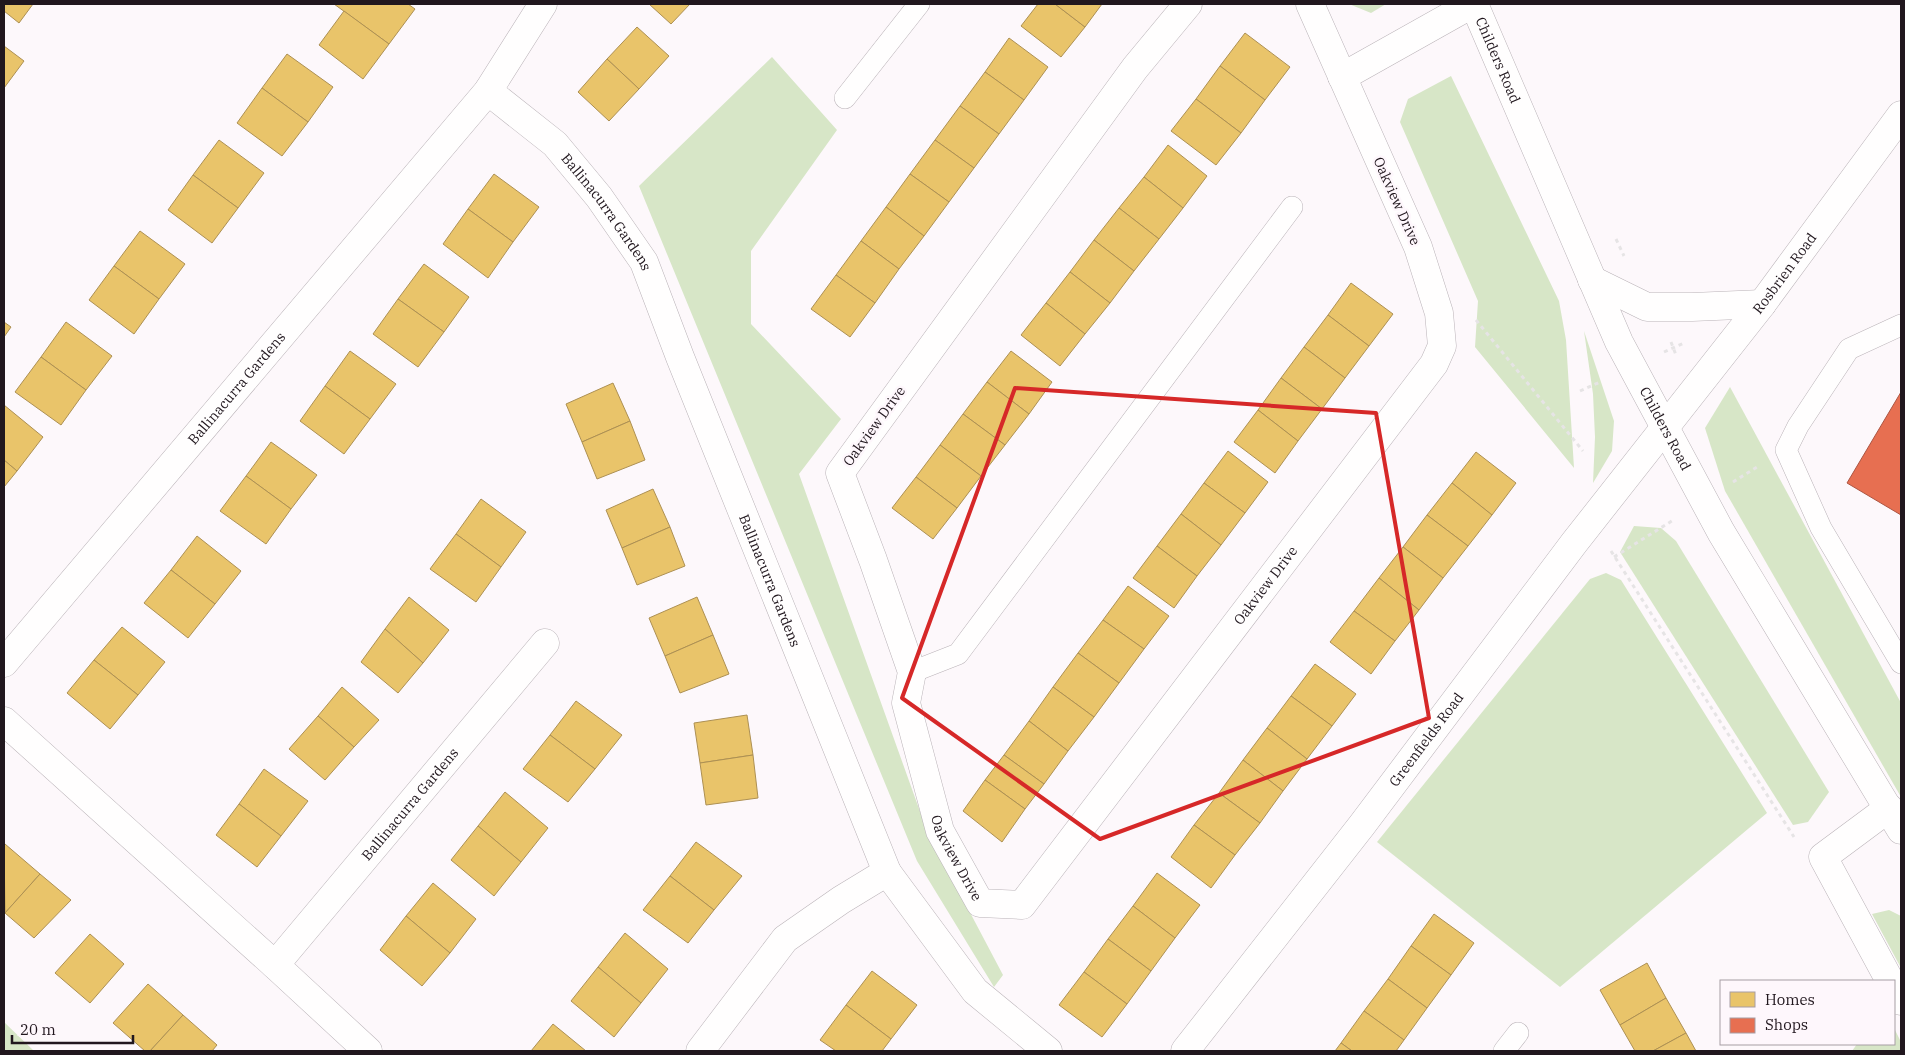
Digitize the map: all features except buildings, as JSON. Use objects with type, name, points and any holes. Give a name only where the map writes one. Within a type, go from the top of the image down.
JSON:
[{"type":"street","name":"Ballinacurra Gardens","points":[[4,662],[488,91],[544,4]]},
{"type":"street","name":"Oakview Drive","points":[[1188,4],[1136,68],[840,473],[912,672],[906,703],[940,831],[980,903],[1022,905],[1434,364],[1442,346],[1439,313],[1418,248],[1310,4]]},
{"type":"street","points":[[1342,77],[1473,4]]},
{"type":"street","name":"Childers Road","points":[[1473,4],[1619,342],[1721,532],[1895,819]]},
{"type":"street","name":"Ballinacurra Gardens","points":[[488,91],[554,144],[600,197],[644,262],[887,872],[975,991],[1048,1051]]},
{"type":"street","name":"Rosbrien Road","points":[[1665,428],[1762,304],[1901,115]]},
{"type":"street","points":[[1592,280],[1647,307],[1762,304]]},
{"type":"street","name":"Greenfields Road","points":[[1185,1051],[1362,825],[1574,543],[1665,428]]},
{"type":"street","name":"Ballinacurra Gardens","points":[[275,965],[545,643]]},
{"type":"street","points":[[4,722],[368,1051]]},
{"type":"street","points":[[1889,980],[1823,857],[1895,819]]},
{"type":"street","points":[[700,1051],[785,939],[841,900],[887,872]]},
{"type":"street","points":[[1895,990],[1901,1001]]},
{"type":"lane","points":[[845,98],[919,4]]},
{"type":"lane","points":[[912,672],[958,654],[1292,208]]},
{"type":"lane","points":[[1901,325],[1850,349],[1798,426],[1786,450],[1821,528],[1901,663]]},
{"type":"lane","points":[[1504,1051],[1518,1033]]},
{"type":"path","points":[[1471,315],[1583,451]]},
{"type":"path","points":[[1614,557],[1798,844],[1823,857]]},
{"type":"highlighted area","points":[[1015,388],[1376,413],[1429,718],[1100,839],[902,698]]},
{"type":"green space","points":[[1349,4],[1386,4],[1371,13]]},
{"type":"green space","points":[[772,57],[837,130],[751,251],[751,324],[841,419],[799,474],[927,831],[1003,975],[994,987],[917,861],[639,186]]},
{"type":"green space","points":[[1451,76],[1559,301],[1566,340],[1574,468],[1475,347],[1478,301],[1400,122],[1408,99]]},
{"type":"green space","points":[[1584,331],[1614,421],[1612,451],[1593,483],[1595,437],[1593,394]]},
{"type":"green space","points":[[1730,387],[1901,703],[1901,797],[1725,491],[1705,428]]},
{"type":"green space","points":[[1634,526],[1661,528],[1676,541],[1829,792],[1808,822],[1793,825],[1620,552]]},
{"type":"green space","points":[[1606,573],[1621,580],[1767,813],[1560,987],[1377,842],[1590,579]]},
{"type":"green space","points":[[1889,910],[1901,916],[1901,968],[1872,914]]},
{"type":"green space","points":[[4,1022],[34,1051],[4,1051]]},
{"type":"green space","points":[[1895,1030],[1901,1042],[1901,1051],[1852,1051],[1856,1045],[1895,1045]]}]
